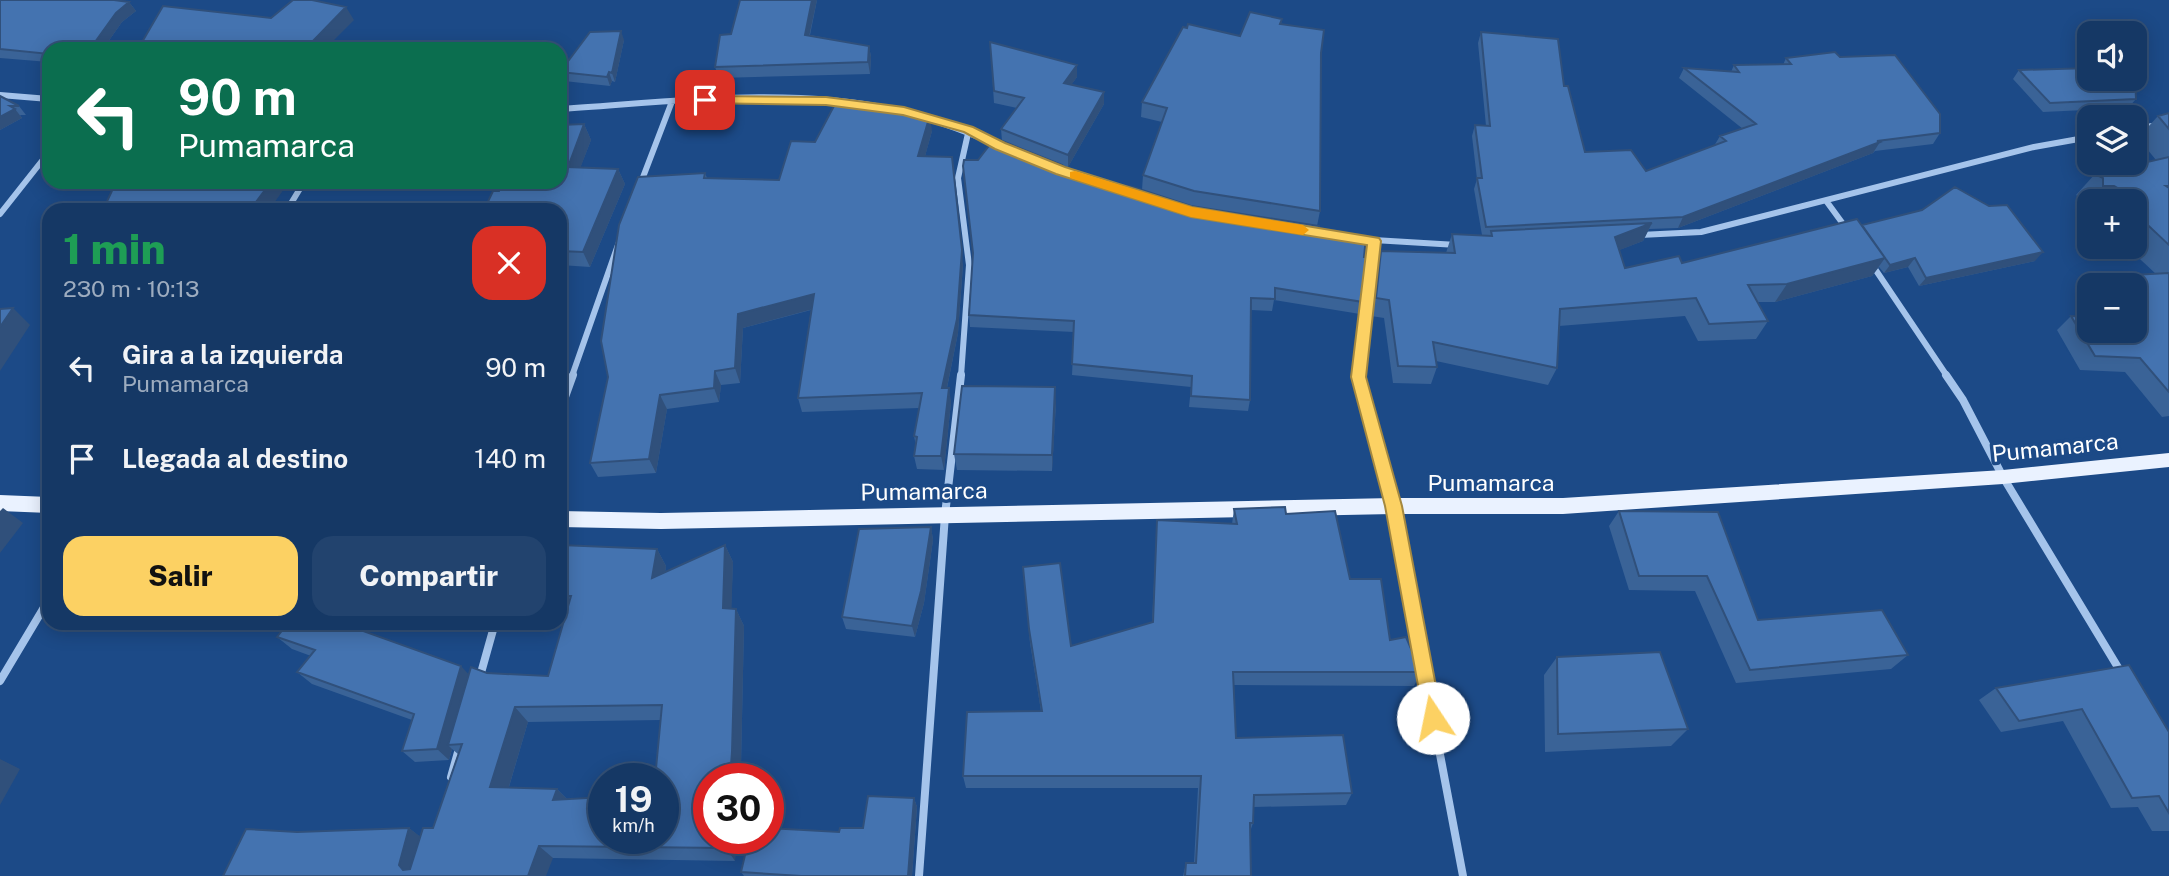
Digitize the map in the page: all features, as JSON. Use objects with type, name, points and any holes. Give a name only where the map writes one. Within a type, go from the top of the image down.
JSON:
[{"type":"main road","name":"Pumamarca","points":[[567,519],[661,522],[1393,506],[1563,506],[2003,477],[2169,460]]},
{"type":"main road","points":[[0,503],[42,505]]},
{"type":"street","points":[[0,95],[42,98]]},
{"type":"street","points":[[567,109],[705,100],[826,101],[904,111],[969,130],[1000,146]]},
{"type":"street","points":[[637,194],[671,104]]},
{"type":"street","points":[[2147,127],[2169,123]]},
{"type":"street","points":[[919,876],[945,515],[965,342],[969,265],[958,178],[969,130]]},
{"type":"street","points":[[1634,235],[1701,232],[2034,147],[2077,139]]},
{"type":"street","points":[[0,214],[42,161]]},
{"type":"street","points":[[1048,166],[1100,183]]},
{"type":"street","points":[[1827,202],[1851,236]]},
{"type":"street","points":[[567,391],[622,232]]},
{"type":"street","points":[[1348,237],[1374,241],[1461,244]]},
{"type":"street","points":[[1374,241],[1358,377],[1393,506],[1463,876]]},
{"type":"street","points":[[1867,258],[1962,400],[2003,477],[2126,681]]},
{"type":"street","points":[[0,681],[42,611]]},
{"type":"street","points":[[476,690],[493,630]]},
{"type":"street","points":[[449,783],[464,730]]},
{"type":"building","points":[[0,0],[129,2],[116,13],[95,42],[42,42],[42,53],[0,49]]},
{"type":"building","points":[[293,0],[312,0],[346,7],[312,42],[142,42],[163,6],[271,18]]},
{"type":"building","points":[[740,0],[812,0],[805,35],[869,46],[868,62],[715,67],[720,35],[731,34]]},
{"type":"building","points":[[1250,12],[1282,19],[1280,24],[1324,30],[1321,53],[1320,211],[1194,191],[1143,175],[1167,108],[1142,102],[1183,27],[1187,28],[1188,24],[1240,36]]},
{"type":"building","points":[[621,31],[612,73],[609,72],[607,77],[567,73],[567,63],[590,32]]},
{"type":"building","points":[[1481,32],[1558,39],[1564,86],[1568,86],[1585,152],[1631,150],[1646,171],[1726,141],[1720,136],[1756,124],[1684,68],[1739,72],[1734,65],[1791,64],[1786,58],[1835,52],[1840,57],[1895,55],[1940,114],[1940,133],[1877,141],[1880,142],[1683,217],[1486,227],[1477,178],[1482,178],[1475,125],[1490,126]]},
{"type":"building","points":[[990,42],[1077,65],[1064,83],[1104,92],[1068,155],[1001,129],[1024,98],[994,91]]},
{"type":"building","points":[[2077,68],[2077,91],[2136,91],[2136,99],[2050,103],[2019,70]]},
{"type":"building","points":[[0,96],[19,106],[10,106],[15,109],[0,117]]},
{"type":"building","points":[[835,104],[930,115],[918,156],[952,157],[962,250],[957,319],[942,388],[949,388],[941,456],[914,456],[917,437],[914,436],[922,393],[798,398],[814,294],[738,314],[735,368],[715,371],[714,388],[660,395],[649,459],[590,463],[608,377],[601,341],[619,225],[638,177],[705,173],[704,178],[779,180],[791,141],[815,142]]},
{"type":"building","points":[[2169,113],[2169,129],[2158,116]]},
{"type":"building","points":[[584,124],[568,167],[618,169],[583,252],[567,251],[567,203],[487,203],[493,191],[500,189],[567,189],[567,125]]},
{"type":"building","points":[[995,138],[1062,165],[1057,173],[1133,187],[1191,206],[1319,226],[1319,230],[1366,237],[1364,257],[1368,257],[1363,302],[1275,288],[1275,299],[1251,298],[1250,400],[1191,396],[1192,376],[1072,364],[1074,321],[969,315],[973,253],[963,166],[964,160],[978,160]]},
{"type":"building","points":[[2169,157],[2169,186],[2166,186],[2169,188],[2169,245],[2147,224],[2147,189],[2103,186],[2103,178],[2097,175],[2147,175],[2147,162]]},
{"type":"building","points":[[1955,187],[1989,206],[2007,205],[2043,252],[1926,278],[1915,258],[1890,265],[1862,225],[1922,210]]},
{"type":"building","points":[[113,189],[266,189],[255,203],[106,203]]},
{"type":"building","points":[[1857,219],[1885,258],[1787,284],[1748,285],[1768,321],[1709,324],[1696,298],[1560,309],[1557,368],[1433,342],[1437,367],[1398,366],[1389,300],[1376,298],[1381,251],[1455,253],[1452,234],[1492,236],[1491,231],[1652,223],[1615,237],[1625,268],[1679,256],[1682,263]]},
{"type":"building","points":[[2169,273],[2169,392],[2140,358],[2095,356],[2087,343],[2147,343],[2147,274]]},
{"type":"building","points":[[13,308],[0,327],[0,309]]},
{"type":"building","points":[[962,386],[1055,387],[1052,455],[954,454]]},
{"type":"building","points":[[1285,507],[1286,514],[1335,511],[1350,579],[1381,579],[1390,640],[1406,637],[1421,672],[1233,672],[1236,738],[1343,735],[1352,793],[1254,795],[1253,823],[1250,823],[1251,876],[1185,876],[1186,863],[1196,863],[1201,776],[963,776],[967,712],[1042,711],[1029,629],[1023,567],[1060,563],[1071,646],[1153,622],[1157,520],[1237,524],[1234,509]]},
{"type":"building","points":[[1619,511],[1718,512],[1758,620],[1882,610],[1908,655],[1750,670],[1707,576],[1639,576]]},
{"type":"building","points":[[931,527],[921,591],[912,626],[842,617],[859,529]]},
{"type":"building","points":[[567,545],[657,549],[652,578],[725,545],[723,608],[736,609],[731,763],[693,763],[693,848],[679,847],[679,763],[657,763],[662,705],[515,707],[490,787],[557,789],[553,800],[588,798],[588,847],[539,846],[528,876],[223,876],[246,829],[297,832],[409,828],[399,865],[403,870],[410,869],[423,828],[433,828],[462,744],[448,745],[471,667],[487,673],[548,676],[561,630],[567,630],[567,610],[571,596],[567,596]]},
{"type":"building","points":[[282,630],[361,630],[461,666],[437,749],[402,751],[414,714],[297,672],[315,650],[277,637]]},
{"type":"building","points":[[1660,652],[1688,729],[1558,734],[1557,657]]},
{"type":"building","points":[[2129,665],[2169,732],[2169,813],[2159,796],[2132,798],[2082,709],[2019,721],[1996,688]]},
{"type":"building","points":[[868,796],[914,798],[908,876],[801,876],[741,872],[745,854],[784,854],[784,829],[839,832],[840,828],[863,828]]},
{"type":"slow traffic","points":[[1075,175],[1191,212],[1303,230]]},
{"type":"route","points":[[705,100],[826,101],[904,111],[969,130],[1000,146],[1060,170],[1191,212],[1374,241],[1358,377],[1393,506],[1433,718]]}]
